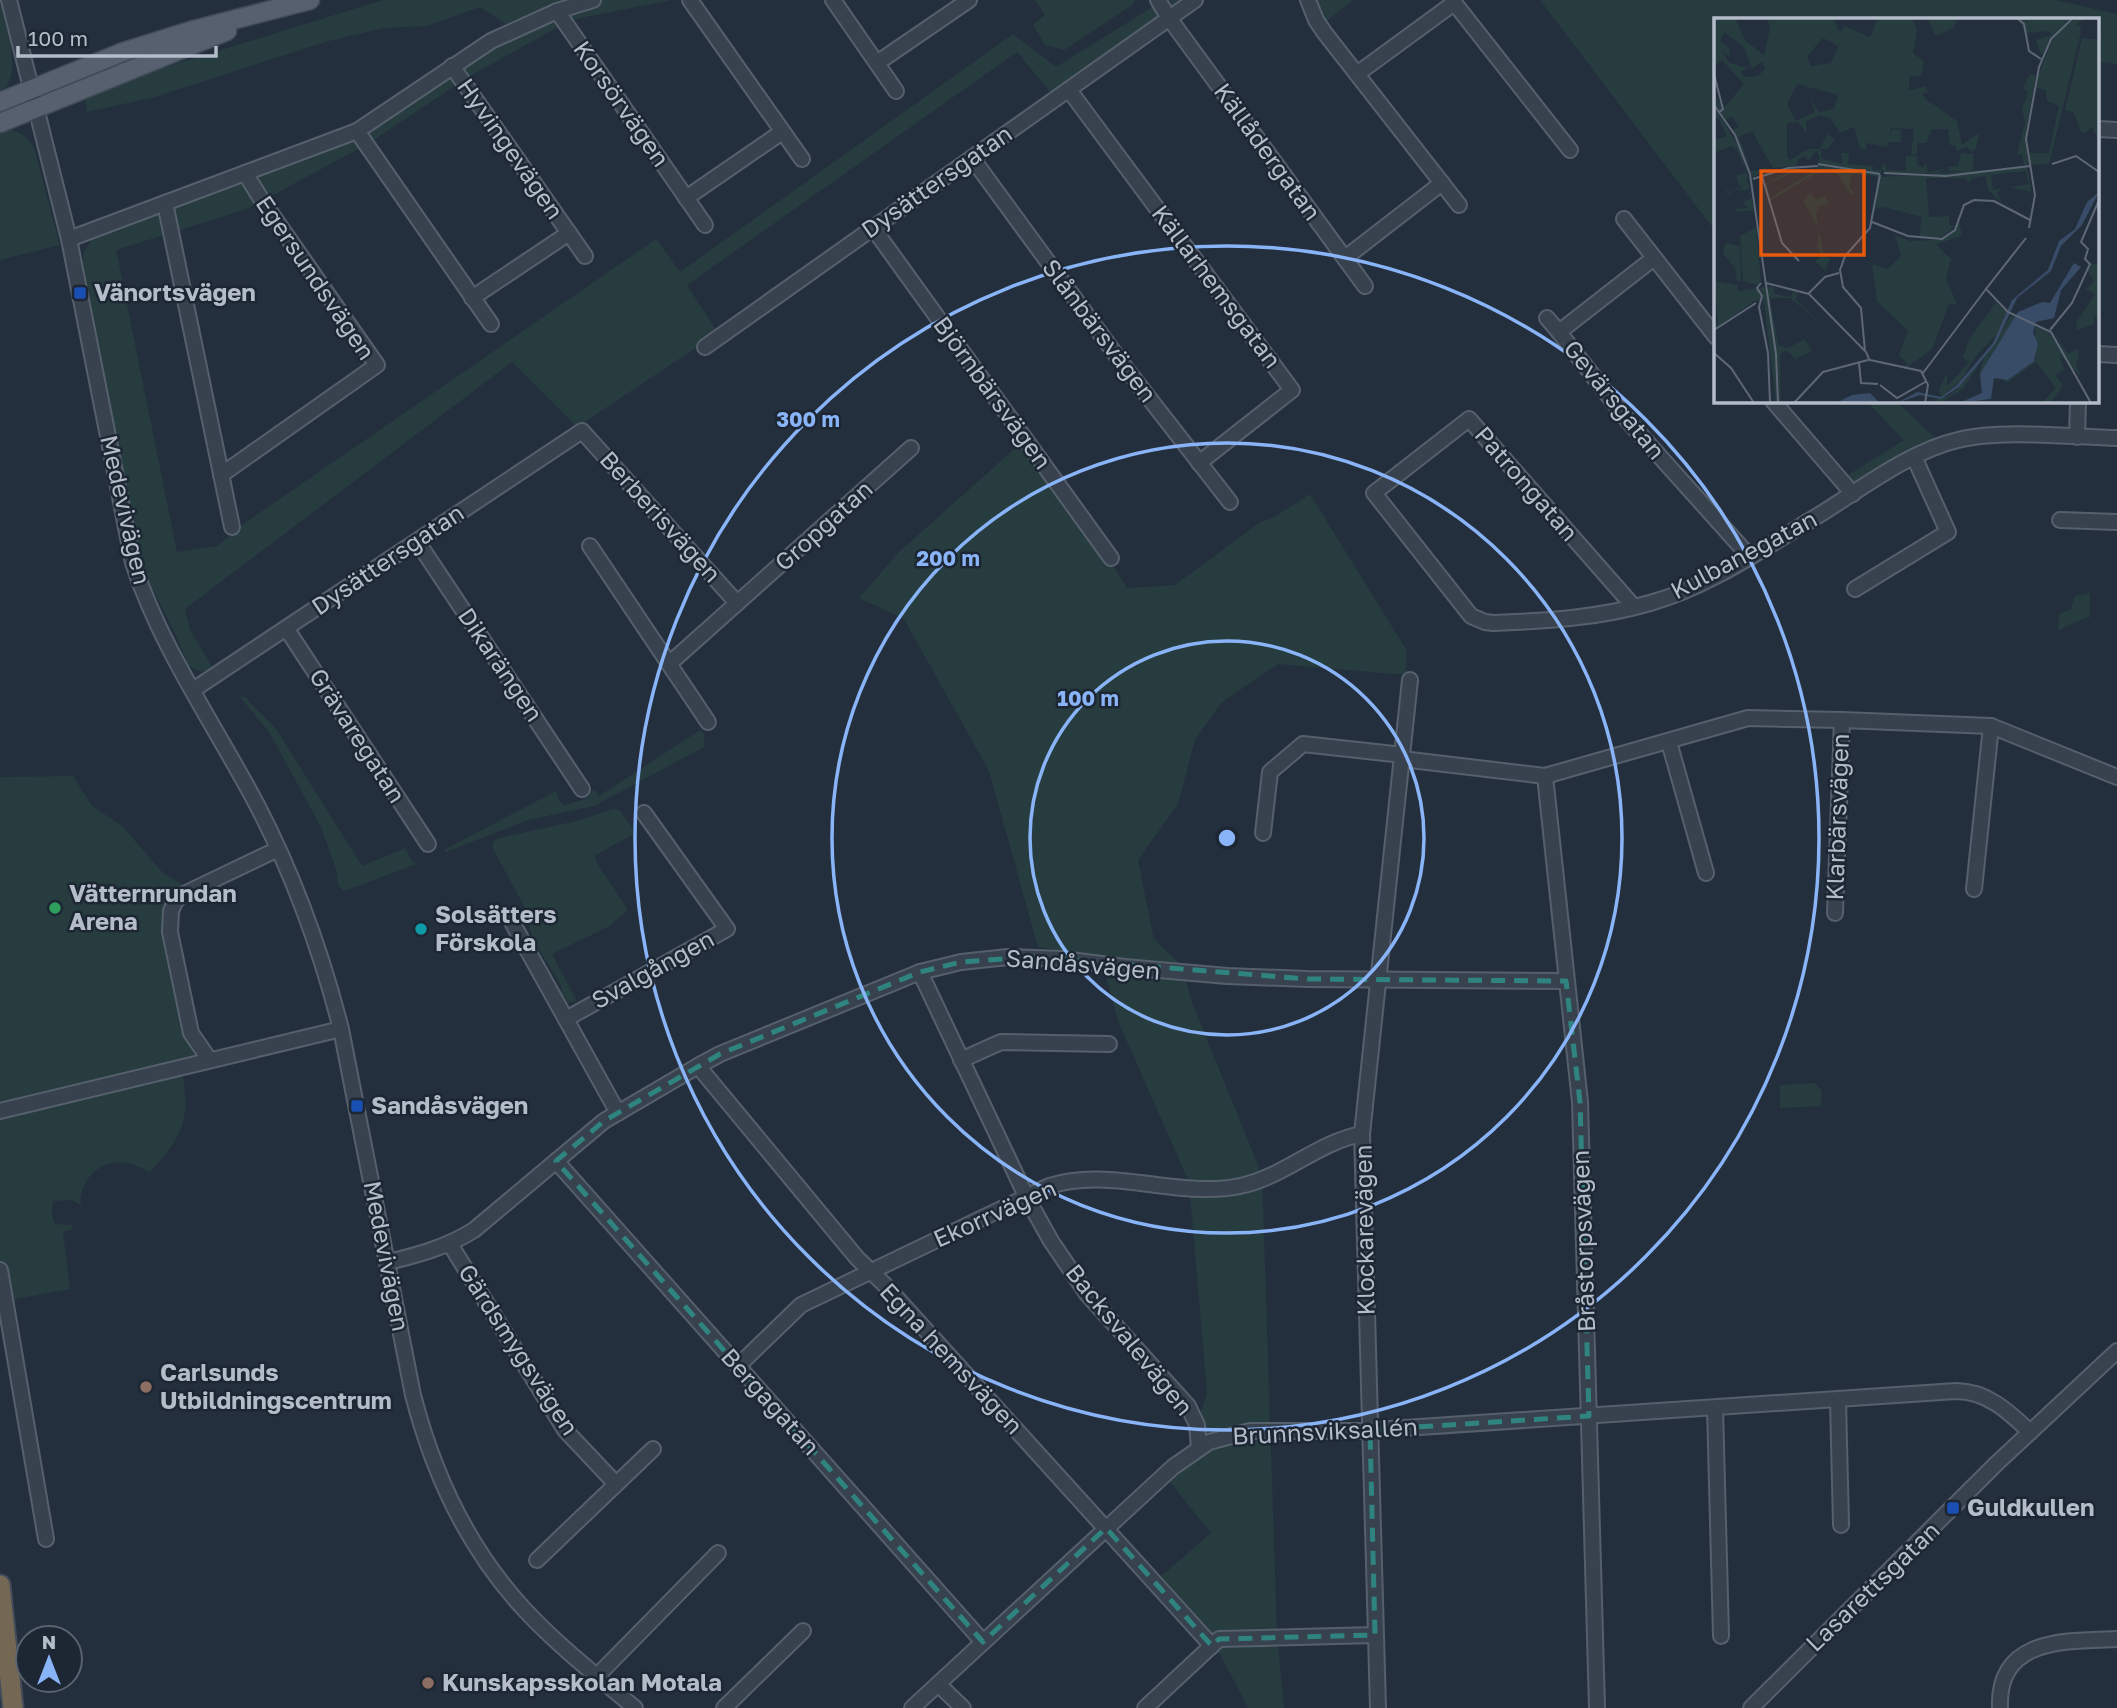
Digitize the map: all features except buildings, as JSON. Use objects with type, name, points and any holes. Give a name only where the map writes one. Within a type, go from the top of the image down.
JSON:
[{"type":"highway","points":[[0,1585],[13,1708]]},
{"type":"main road","points":[[0,102],[123,52],[190,31],[310,0]]},
{"type":"main road","points":[[0,123],[286,7]]},
{"type":"street","name":"Medevivägen","points":[[9,0],[69,239],[133,563],[150,609],[257,805],[315,939],[341,1029],[421,1426],[436,1468],[456,1511],[482,1556],[522,1607],[635,1708]]},
{"type":"street","points":[[69,239],[357,131],[491,41],[557,10],[593,0]]},
{"type":"street","points":[[690,0],[802,159]]},
{"type":"street","points":[[833,0],[896,91]]},
{"type":"street","points":[[877,63],[969,0]]},
{"type":"street","points":[[1158,0],[1169,18]]},
{"type":"street","name":"Dysättersgatan","points":[[705,347],[1195,0]]},
{"type":"street","points":[[1308,0],[1316,20],[1459,205]]},
{"type":"street","points":[[1357,74],[1453,2],[1570,150]]},
{"type":"street","name":"Korsörvägen","points":[[557,10],[705,225]]},
{"type":"street","name":"Källådergatan","points":[[1169,18],[1366,286]]},
{"type":"street","name":"Hyvingevägen","points":[[452,66],[585,256]]},
{"type":"street","name":"Källarhemsgatan","points":[[1069,89],[1292,390],[1199,463]]},
{"type":"street","points":[[357,131],[491,324]]},
{"type":"street","points":[[686,198],[782,132]]},
{"type":"street","name":"Slånbärsvägen","points":[[972,158],[1124,366],[1230,502]]},
{"type":"street","name":"Egersundsvägen","points":[[221,475],[377,365],[263,202],[246,173]]},
{"type":"street","points":[[1345,258],[1442,183]]},
{"type":"street","points":[[165,204],[232,527]]},
{"type":"street","points":[[1623,219],[1714,334]]},
{"type":"street","name":"Björnbärsvägen","points":[[873,228],[1111,558]]},
{"type":"street","name":"Hyvingevägen","points":[[472,298],[569,233]]},
{"type":"street","name":"Gevärsgatan","points":[[1654,258],[1559,332],[1628,421],[1750,557]]},
{"type":"street","points":[[1548,318],[1559,332]]},
{"type":"street","points":[[1774,402],[1853,494]]},
{"type":"street","points":[[2077,437],[2078,402]]},
{"type":"street","name":"Patrongatan","points":[[1374,493],[1469,419],[1634,607]]},
{"type":"street","name":"Dysättersgatan","points":[[193,690],[582,431]]},
{"type":"street","name":"Berberisvägen","points":[[582,431],[737,603]]},
{"type":"street","name":"Kulbanegatan","points":[[1374,493],[1465,610],[1477,620],[1493,623],[1555,620],[1634,607],[1679,593],[1750,557],[1914,457],[1949,442],[1996,435],[2117,438]]},
{"type":"street","name":"Gropgatan","points":[[669,664],[911,449]]},
{"type":"street","points":[[1855,590],[1948,532],[1914,457]]},
{"type":"street","points":[[2060,520],[2117,522]]},
{"type":"street","name":"Dikarängen","points":[[417,541],[582,789]]},
{"type":"street","points":[[590,546],[708,722]]},
{"type":"street","name":"Grävaregatan","points":[[286,628],[428,844]]},
{"type":"street","name":"Klockarevägen","points":[[1378,1708],[1362,1134],[1410,680]]},
{"type":"street","name":"Klarbärsvägen","points":[[1402,757],[1545,776],[1748,718],[1842,720],[1991,726],[2117,777]]},
{"type":"street","name":"Klarbärsvägen","points":[[1835,913],[1842,720]]},
{"type":"street","points":[[1975,889],[1991,726]]},
{"type":"street","points":[[1668,742],[1706,873]]},
{"type":"street","points":[[1263,833],[1270,772],[1303,744],[1402,757]]},
{"type":"street","name":"Bråstorpsvägen","points":[[1545,776],[1580,1102],[1597,1708]]},
{"type":"street","name":"Svalgången","points":[[566,1019],[727,929],[644,813]]},
{"type":"street","points":[[209,1059],[191,1033],[170,932],[171,911],[182,895],[278,849]]},
{"type":"street","name":"Svalgången","points":[[513,924],[618,1113]]},
{"type":"street","name":"Sandåsvägen","points":[[388,1262],[450,1244],[474,1230],[604,1121],[698,1066],[920,972],[961,962],[1008,957],[1062,959],[1182,973],[1379,980],[1566,981]]},
{"type":"street","name":"Backsvalevägen","points":[[920,972],[1027,1198],[1051,1241],[1087,1294],[1188,1406],[1197,1425],[1199,1447]]},
{"type":"street","points":[[0,1111],[341,1029]]},
{"type":"street","points":[[961,1060],[1001,1042],[1109,1044]]},
{"type":"street","name":"Egna hemsvägen","points":[[698,1066],[869,1272],[1107,1527],[1212,1646]]},
{"type":"street","name":"Ekorrvägen","points":[[738,1366],[801,1306],[1060,1183],[1088,1179],[1206,1189],[1241,1186],[1258,1181],[1336,1141],[1362,1134]]},
{"type":"street","name":"Bergagatan","points":[[556,1161],[983,1642]]},
{"type":"street","name":"Gärdsmygsvägen","points":[[450,1244],[565,1430],[616,1484]]},
{"type":"street","points":[[0,1270],[46,1539]]},
{"type":"street","name":"Lasarettsgatan","points":[[1751,1708],[2030,1432],[2117,1351]]},
{"type":"street","name":"Brunnsviksallén","points":[[912,1708],[1173,1467],[1199,1447],[1221,1437],[1250,1431],[1370,1430],[1965,1391],[1999,1405],[2030,1432]]},
{"type":"street","points":[[1838,1400],[1841,1525]]},
{"type":"street","points":[[1715,1408],[1721,1636]]},
{"type":"street","points":[[537,1560],[653,1449]]},
{"type":"street","points":[[597,1676],[718,1553]]},
{"type":"street","points":[[724,1708],[803,1631]]},
{"type":"street","points":[[1145,1708],[1219,1639],[1375,1634]]},
{"type":"street","points":[[2000,1708],[2002,1687],[2007,1673],[2023,1655],[2045,1644],[2117,1639]]},
{"type":"street","points":[[938,1684],[963,1708]]},
{"type":"highlighted area","points":[[1032,957],[1307,979],[1566,981],[1580,1102],[1589,1416],[1370,1430],[1375,1635],[1219,1639],[1212,1646],[1106,1528],[983,1642],[556,1161],[604,1121],[720,1054],[920,972],[961,962]]},
{"type":"green space","points":[[383,0],[561,0],[506,24],[480,7],[427,26],[384,28],[325,42],[155,97],[87,112],[85,95],[124,80]]},
{"type":"green space","points":[[581,0],[672,0],[570,20],[467,78],[369,143],[266,199],[244,210],[116,250],[177,552],[217,546],[245,523],[656,239],[680,272],[1013,34],[1056,67],[1159,3],[1169,18],[1171,0],[1189,0],[1169,19],[1055,97],[1017,52],[687,285],[718,333],[577,427],[512,362],[185,609],[190,630],[212,666],[204,672],[196,670],[188,665],[143,570],[83,264],[84,252],[92,239],[168,201],[356,125],[457,58],[558,8]]},
{"type":"green space","points":[[1035,0],[1135,0],[1132,5],[1064,50],[1045,45],[1033,25],[1045,15]]},
{"type":"green space","points":[[1316,0],[1353,0],[1324,23]]},
{"type":"green space","points":[[1540,0],[2056,0],[2117,14],[2117,64],[2100,61],[2100,18],[1714,18],[1714,229]]},
{"type":"green space","points":[[0,2],[12,63],[7,85],[0,93]]},
{"type":"green space","points":[[3,128],[21,134],[34,148],[60,245],[0,260],[0,130]]},
{"type":"green space","points":[[1867,402],[1897,402],[1938,441],[1856,488],[1845,477],[1904,440]]},
{"type":"green space","points":[[1031,434],[1127,588],[1175,585],[1259,523],[1276,516],[1310,494],[1407,651],[1406,675],[1278,664],[1221,703],[1195,740],[1178,804],[1138,860],[1154,939],[1183,967],[1191,1000],[1262,1175],[1277,1634],[1284,1708],[1248,1708],[1212,1639],[1158,1579],[1211,1533],[1161,1471],[1207,1436],[1200,1414],[1207,1394],[1189,1182],[1118,1021],[1101,958],[1038,947],[989,771],[904,619],[859,598],[899,552]]},
{"type":"green space","points":[[2090,593],[2090,617],[2058,630],[2059,614],[2071,609],[2075,596]]},
{"type":"green space","points":[[240,697],[245,697],[276,729],[362,866],[405,848],[412,861],[417,864],[344,891],[338,885],[336,869],[321,827],[269,732]]},
{"type":"green space","points":[[700,730],[704,734],[704,747],[594,806],[528,820],[446,852],[444,850],[556,791],[564,805],[586,799],[594,789],[599,796]]},
{"type":"green space","points":[[73,776],[92,806],[122,826],[163,873],[186,887],[173,904],[186,1009],[206,1058],[180,1064],[185,1097],[183,1123],[171,1147],[150,1172],[126,1163],[104,1165],[92,1174],[84,1186],[81,1206],[71,1200],[53,1201],[52,1216],[55,1224],[72,1225],[72,1229],[63,1232],[70,1289],[5,1301],[0,1276],[0,777]]},
{"type":"green space","points":[[613,809],[620,810],[635,833],[596,855],[595,860],[628,910],[608,927],[552,954],[577,1001],[568,1003],[562,994],[561,985],[533,940],[524,906],[493,849],[493,843],[496,839],[580,820]]},
{"type":"green space","points":[[1815,1083],[1822,1091],[1821,1106],[1780,1108],[1780,1085]]},
{"type":"place","name":"Vänortsvägen","points":[[80,293]]},
{"type":"place","name":"Vätternrundan Arena","points":[[55,908]]},
{"type":"place","name":"Solsätters Förskola","points":[[421,929]]},
{"type":"place","name":"Sandåsvägen","points":[[357,1106]]},
{"type":"place","name":"Carlsunds Utbildningscentrum","points":[[146,1387]]},
{"type":"place","name":"Guldkullen","points":[[1953,1508]]},
{"type":"place","name":"Kunskapsskolan Motala","points":[[428,1683]]}]
